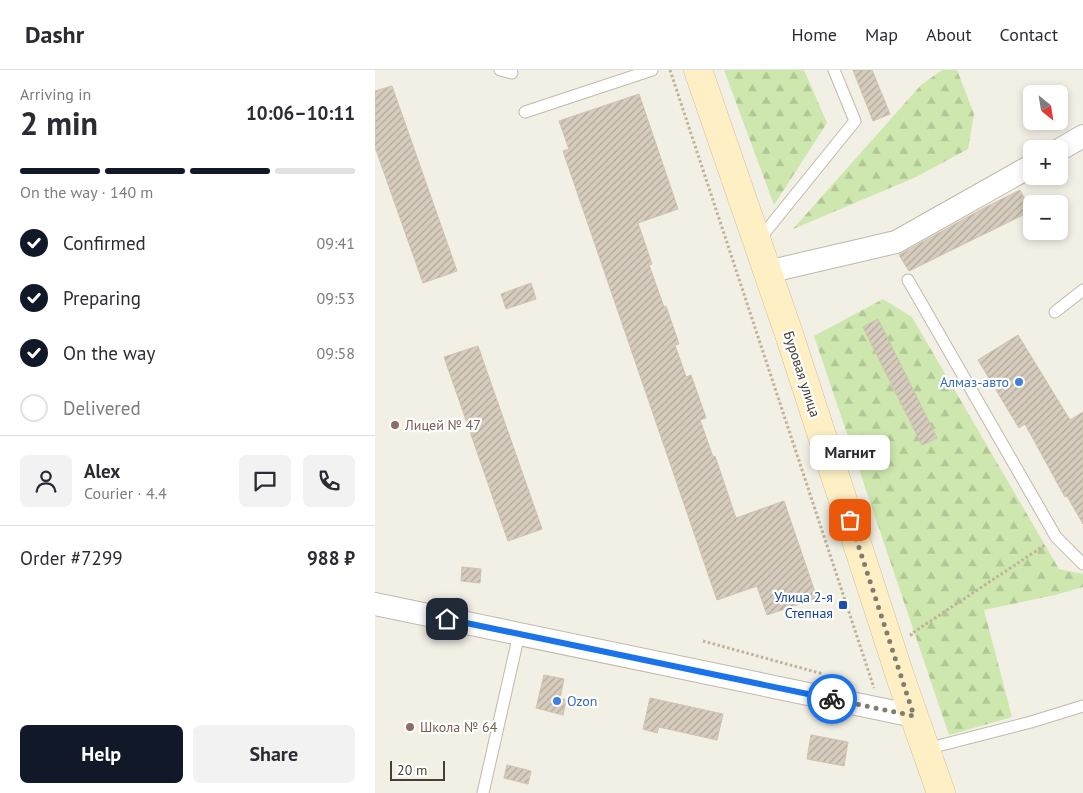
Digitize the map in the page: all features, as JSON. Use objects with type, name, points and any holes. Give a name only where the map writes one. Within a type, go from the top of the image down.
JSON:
[{"type":"main road","name":"Буровая улица","points":[[698,70],[757,242],[901,679],[941,793]]},
{"type":"street","points":[[1068,145],[1083,136]]},
{"type":"street","points":[[767,272],[896,242],[1023,171]]},
{"type":"street","points":[[375,604],[914,716]]},
{"type":"lane","points":[[500,70],[512,73]]},
{"type":"lane","points":[[525,112],[652,70]]},
{"type":"lane","points":[[757,242],[855,121],[835,70]]},
{"type":"lane","points":[[908,280],[1056,537],[1083,564]]},
{"type":"lane","points":[[1055,312],[1083,290]]},
{"type":"lane","points":[[483,793],[519,634]]},
{"type":"lane","points":[[925,749],[1031,722],[1083,706]]},
{"type":"path","points":[[670,70],[874,688]]},
{"type":"path","points":[[914,643],[911,634],[1056,537]]},
{"type":"path","points":[[703,641],[826,675]]},
{"type":"path","points":[[865,686],[874,688],[901,679]]},
{"type":"green space","points":[[724,70],[804,70],[827,123],[774,205]]},
{"type":"green space","points":[[942,70],[957,70],[974,114],[968,149],[916,177],[793,229],[921,85]]},
{"type":"green space","points":[[883,299],[912,317],[1059,569],[1083,574],[1083,587],[984,610],[1012,717],[949,735],[814,336]]},
{"type":"building","points":[[853,70],[872,70],[890,114],[873,121]]},
{"type":"building","points":[[392,86],[457,271],[423,283],[375,147],[375,91]]},
{"type":"building","points":[[639,94],[678,209],[638,223],[652,264],[649,265],[679,344],[675,345],[686,377],[691,375],[706,418],[700,420],[713,457],[715,456],[736,518],[784,501],[817,598],[767,615],[757,586],[717,600],[563,151],[569,149],[559,121]]},
{"type":"building","points":[[1020,190],[1023,196],[1023,215],[909,271],[899,255]]},
{"type":"building","points":[[531,283],[536,299],[506,309],[501,294]]},
{"type":"building","points":[[878,319],[937,438],[922,445],[863,327]]},
{"type":"building","points":[[1018,335],[1070,420],[1083,412],[1083,524],[1067,496],[1065,497],[1025,424],[1019,428],[978,360]]},
{"type":"building","points":[[478,346],[542,529],[508,541],[444,357]]},
{"type":"building","points":[[462,567],[481,569],[480,583],[461,581]]},
{"type":"building","points":[[544,675],[564,679],[560,698],[566,700],[563,715],[536,708]]},
{"type":"building","points":[[650,698],[723,714],[717,740],[659,727],[657,733],[643,729]]},
{"type":"building","points":[[811,735],[848,742],[844,766],[807,759]]},
{"type":"building","points":[[507,765],[531,771],[528,784],[504,778]]},
{"type":"way so far","points":[[832,699],[914,716],[850,520]]},
{"type":"place","name":"Алмаз-авто","points":[[1019,382]]},
{"type":"place","name":"Лицей № 47","points":[[395,425]]},
{"type":"place","name":"Магнит","points":[[850,520]]},
{"type":"place","name":"Улица 2-я Степная","points":[[843,605]]},
{"type":"place","name":"Ozon","points":[[557,701]]},
{"type":"place","name":"Школа № 64","points":[[410,727]]},
{"type":"route","points":[[447,619],[832,699]]}]
